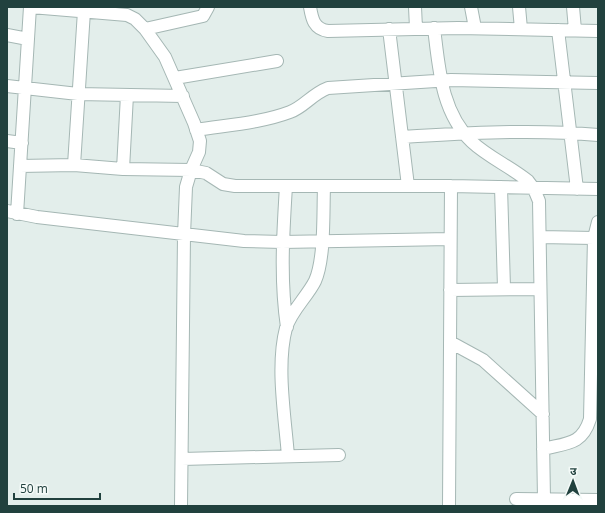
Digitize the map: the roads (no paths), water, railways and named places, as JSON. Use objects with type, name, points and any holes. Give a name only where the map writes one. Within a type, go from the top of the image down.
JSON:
[{"type":"street","points":[[181,506],[184,235],[186,187],[200,146],[196,130],[183,96],[165,57],[146,29],[135,19],[127,15],[84,10],[31,7],[20,166],[12,213],[184,235],[244,241],[322,242],[450,239]]},
{"type":"street","points":[[146,29],[203,16],[208,7]]},
{"type":"street","points":[[310,7],[314,22],[322,30],[475,28],[598,31]]},
{"type":"street","points":[[414,7],[416,28]]},
{"type":"street","points":[[471,7],[475,28]]},
{"type":"street","points":[[519,7],[521,29]]},
{"type":"street","points":[[573,7],[575,30]]},
{"type":"street","points":[[74,165],[84,10]]},
{"type":"street","points":[[434,28],[441,80],[455,121],[473,142],[522,176],[534,189],[539,209],[544,499]]},
{"type":"street","points":[[389,29],[408,186]]},
{"type":"street","points":[[558,30],[564,83],[572,132],[577,189]]},
{"type":"street","points":[[7,35],[28,39]]},
{"type":"street","points":[[174,78],[277,61]]},
{"type":"street","points":[[196,130],[271,118],[290,112],[300,107],[316,93],[328,88],[441,80],[598,83]]},
{"type":"street","points":[[7,86],[78,94],[183,96]]},
{"type":"street","points":[[123,168],[128,95]]},
{"type":"street","points":[[402,137],[465,133],[572,132],[598,135]]},
{"type":"street","points":[[7,141],[22,143]]},
{"type":"street","points":[[20,166],[74,165],[191,170],[206,173],[223,184],[324,187],[451,186],[534,189],[598,189]]},
{"type":"street","points":[[286,186],[282,242],[282,295],[287,327],[284,343],[282,372],[288,456]]},
{"type":"street","points":[[449,506],[451,186]]},
{"type":"street","points":[[287,327],[316,278],[322,242],[324,187]]},
{"type":"street","points":[[502,187],[504,288]]},
{"type":"street","points":[[544,449],[572,442],[580,438],[586,432],[590,419],[594,238],[598,222]]},
{"type":"street","points":[[540,237],[594,238]]},
{"type":"street","points":[[450,290],[504,288],[540,289]]},
{"type":"street","points":[[450,342],[483,360],[543,414]]},
{"type":"street","points":[[182,459],[339,455]]},
{"type":"street","points":[[516,499],[598,500]]}]
